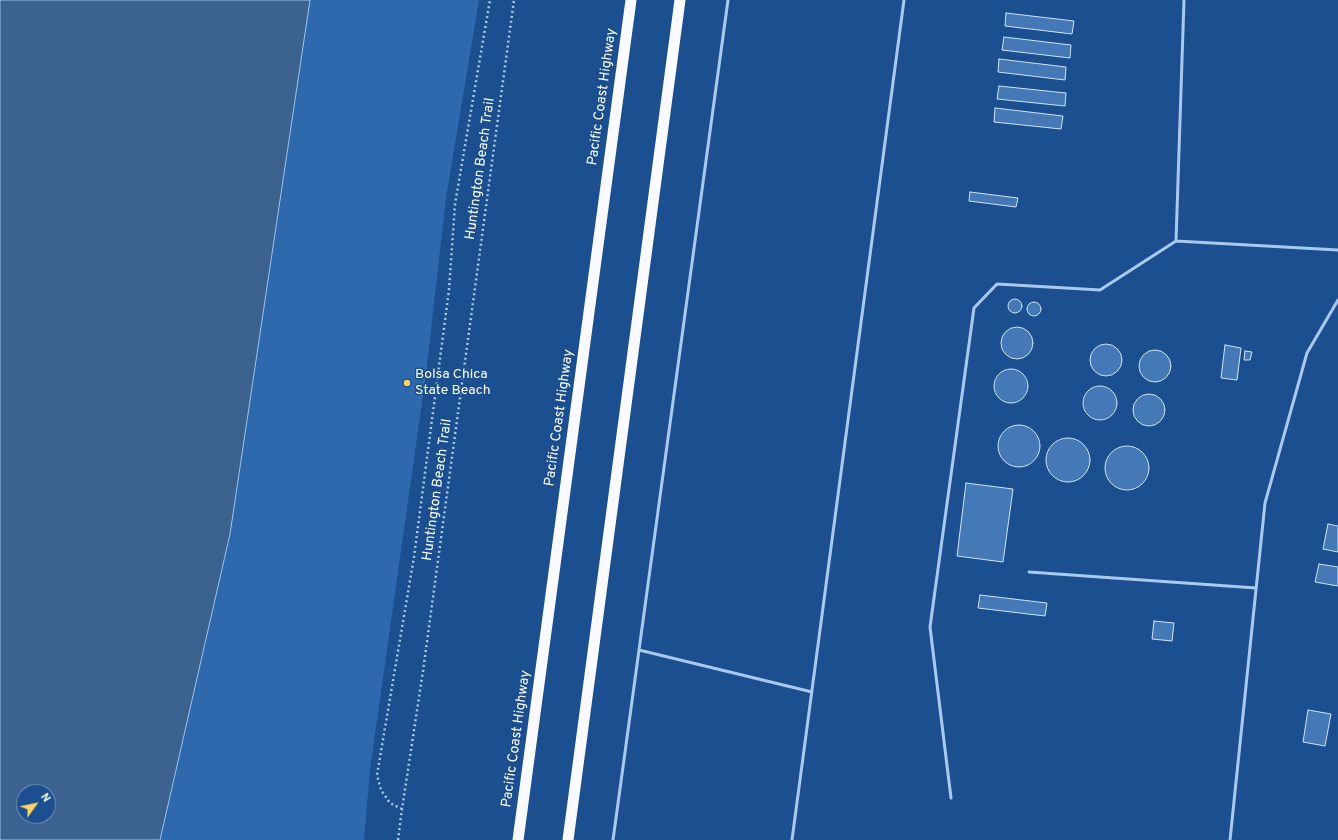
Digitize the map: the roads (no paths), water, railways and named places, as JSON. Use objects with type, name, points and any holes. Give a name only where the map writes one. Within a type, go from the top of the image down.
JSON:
[{"type":"highway","name":"Pacific Coast Highway","points":[[518,840],[631,0]]},
{"type":"highway","points":[[568,840],[680,0]]},
{"type":"lane","points":[[613,840],[728,0]]},
{"type":"lane","points":[[792,840],[904,0]]},
{"type":"lane","points":[[1176,241],[1184,0]]},
{"type":"lane","points":[[951,798],[930,627],[974,308],[997,284],[1100,290],[1176,241],[1338,250]]},
{"type":"lane","points":[[1230,840],[1265,502],[1307,353],[1338,300]]},
{"type":"lane","points":[[1029,572],[1256,588]]},
{"type":"lane","points":[[639,650],[812,692]]},
{"type":"place","name":"Bolsa Chica State Beach","points":[[407,383]]}]
